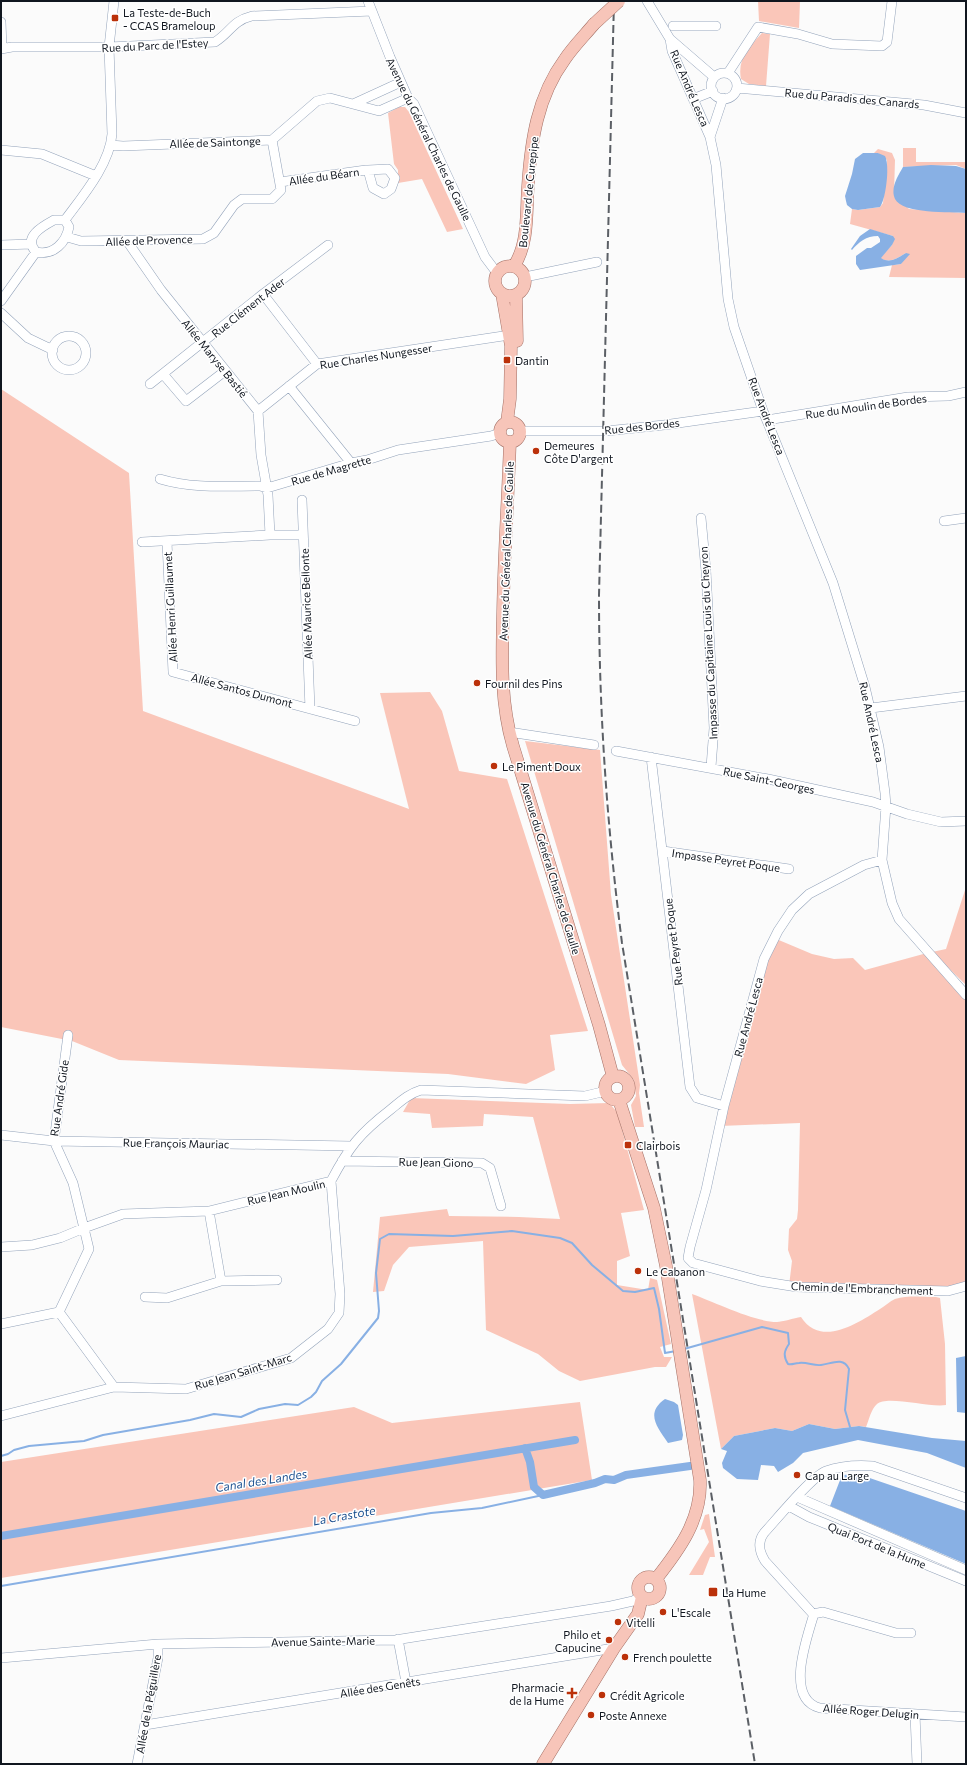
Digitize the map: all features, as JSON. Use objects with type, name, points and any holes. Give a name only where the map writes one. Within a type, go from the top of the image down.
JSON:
[{"type":"main road","name":"Boulevard de Curepipe","points":[[514,266],[523,246],[532,141],[539,110],[550,83],[565,59],[594,24],[619,1]]},
{"type":"main road","points":[[504,266],[514,266],[523,272],[525,277],[523,289],[516,295],[506,296],[495,287],[494,282],[497,273],[504,266]]},
{"type":"main road","points":[[502,294],[510,335],[514,425],[517,440],[510,442],[504,439],[500,433],[501,428],[514,425]]},
{"type":"main road","points":[[514,425],[518,356],[516,295]]},
{"type":"main road","name":"Avenue du Général Charles de Gaulle","points":[[510,442],[504,565],[502,665],[504,706],[509,732],[599,1025],[613,1077]]},
{"type":"main road","points":[[617,1076],[624,1078],[629,1085],[628,1092],[619,1100],[612,1098],[606,1091],[607,1082],[613,1077],[617,1076]]},
{"type":"main road","points":[[619,1100],[654,1208],[666,1266],[701,1486],[696,1517],[676,1552],[656,1579]]},
{"type":"main road","points":[[647,1577],[656,1579],[659,1585],[659,1590],[656,1595],[645,1597],[639,1593],[638,1586],[641,1579],[647,1577]]},
{"type":"main road","points":[[543,1764],[614,1648],[638,1614],[645,1597]]},
{"type":"main road","points":[[550,1764],[645,1597]]},
{"type":"street","points":[[65,220],[96,176],[110,145],[112,134],[109,47],[114,1]]},
{"type":"street","name":"Avenue du Général Charles de Gaulle","points":[[368,1],[408,98],[414,104],[485,257],[497,273]]},
{"type":"street","name":"Rue André Lesca","points":[[647,1],[670,39],[714,78]]},
{"type":"street","points":[[728,73],[758,27],[798,34],[832,44],[882,46],[887,42],[892,1]]},
{"type":"street","name":"Rue du Parc de l'Estey","points":[[1,49],[109,47],[215,42],[223,37],[230,27],[241,19],[252,16],[372,11]]},
{"type":"street","points":[[1,22],[1,49]]},
{"type":"street","points":[[673,26],[716,26]]},
{"type":"street","name":"Rue André Lesca","points":[[670,39],[672,51],[710,137],[716,165],[728,299],[734,327],[763,411],[833,583],[871,708],[882,765],[886,806],[882,860],[864,865],[809,894],[792,910],[781,926],[764,959],[724,1106],[706,1190],[690,1247],[689,1260]]},
{"type":"street","points":[[720,73],[728,73],[736,80],[737,88],[734,95],[723,98],[717,96],[712,91],[714,78],[720,73]]},
{"type":"street","points":[[353,104],[401,82]]},
{"type":"street","name":"Rue du Paradis des Canards","points":[[737,88],[924,105],[966,113]]},
{"type":"street","points":[[693,99],[712,91]]},
{"type":"street","name":"Allée de Saintonge","points":[[110,145],[122,146],[272,140],[317,101],[330,98],[379,111],[408,98]]},
{"type":"street","name":"Rue André Lesca","points":[[710,137],[723,98]]},
{"type":"street","points":[[272,140],[280,182]]},
{"type":"street","points":[[1,150],[42,154],[96,176]]},
{"type":"street","name":"Allée du Béarn","points":[[280,182],[368,170]]},
{"type":"street","name":"Allée de Provence","points":[[67,237],[81,241],[203,238],[214,233],[234,205],[242,199],[272,199],[280,190],[280,182]]},
{"type":"street","points":[[36,252],[32,244],[33,235],[41,227],[54,220],[65,220]]},
{"type":"street","points":[[36,252],[50,252],[60,246],[67,237],[69,227],[65,220]]},
{"type":"street","name":"Allée Maryse Bastié","points":[[127,241],[160,290],[258,411]]},
{"type":"street","points":[[1,245],[32,244]]},
{"type":"street","name":"Rue Clément Ader","points":[[150,384],[263,294],[328,245]]},
{"type":"street","points":[[1,301],[36,252]]},
{"type":"street","points":[[525,277],[597,262]]},
{"type":"street","points":[[263,294],[317,364]]},
{"type":"street","points":[[1,313],[28,338],[53,350]]},
{"type":"street","name":"Rue Charles Nungesser","points":[[258,411],[317,364],[510,335]]},
{"type":"street","points":[[163,374],[186,401],[225,371]]},
{"type":"street","points":[[289,386],[351,463]]},
{"type":"street","name":"Rue du Moulin de Bordes","points":[[767,420],[908,397],[948,396],[966,392]]},
{"type":"street","points":[[258,411],[261,455],[267,488],[270,536]]},
{"type":"street","name":"Rue des Bordes","points":[[514,425],[606,431],[664,425],[763,411]]},
{"type":"street","name":"Rue de Magrette","points":[[160,479],[176,484],[194,486],[260,486],[267,488],[409,447],[491,436],[500,433]]},
{"type":"street","name":"Allée Maurice Bellonte","points":[[302,500],[310,709]]},
{"type":"street","name":"Impasse du Capitaine Louis du Cheyron","points":[[701,518],[706,572],[714,728],[711,767]]},
{"type":"street","points":[[944,521],[966,518]]},
{"type":"street","points":[[142,542],[303,535]]},
{"type":"street","name":"Allée Henri Guillaumet","points":[[167,542],[173,672]]},
{"type":"street","name":"Allée Santos Dumont","points":[[173,672],[355,721]]},
{"type":"street","points":[[871,708],[966,696]]},
{"type":"street","points":[[509,732],[594,745]]},
{"type":"street","name":"Rue Saint-Georges","points":[[616,751],[711,767],[873,802],[906,814],[941,822],[966,821]]},
{"type":"street","name":"Rue Peyret Poque","points":[[651,758],[690,1087],[697,1098],[724,1106]]},
{"type":"street","name":"Impasse Peyret Poque","points":[[662,851],[789,869]]},
{"type":"street","points":[[882,860],[892,903],[899,919],[966,995]]},
{"type":"street","name":"Rue André Gide","points":[[59,1312],[89,1249],[72,1183],[54,1141],[68,1035]]},
{"type":"street","name":"Rue Jean Moulin","points":[[1,1247],[32,1246],[60,1238],[123,1214],[209,1211],[332,1181],[351,1146],[374,1122],[409,1094],[421,1090],[585,1096],[606,1091]]},
{"type":"street","name":"Rue François Mauriac","points":[[1,1135],[54,1141],[351,1146]]},
{"type":"street","name":"Rue Jean Giono","points":[[342,1161],[482,1163],[490,1168],[501,1206]]},
{"type":"street","name":"Rue Jean Saint-Marc","points":[[1,1416],[114,1387],[186,1389],[291,1358],[328,1329],[339,1313],[340,1294],[332,1181]]},
{"type":"street","points":[[209,1211],[221,1281]]},
{"type":"street","name":"Chemin de l'Embranchement","points":[[689,1260],[760,1281],[804,1288],[948,1290],[966,1286]]},
{"type":"street","points":[[145,1297],[167,1298],[221,1281],[277,1280]]},
{"type":"street","points":[[1,1324],[59,1312],[114,1387]]},
{"type":"street","points":[[911,1632],[896,1633],[823,1612],[813,1614],[765,1561],[760,1552],[759,1542],[762,1536],[814,1479],[826,1471],[864,1465],[882,1468],[966,1498]]},
{"type":"street","name":"Quai Port de la Hume","points":[[799,1496],[966,1570]]},
{"type":"street","name":"Quai Port de la Hume","points":[[789,1506],[809,1518],[966,1581]]},
{"type":"street","name":"Avenue Sainte-Marie","points":[[1,1658],[158,1644],[398,1639],[611,1606],[645,1597]]},
{"type":"street","name":"Allée Roger Delugin","points":[[813,1614],[800,1670],[803,1692],[808,1702],[820,1708],[966,1717]]},
{"type":"street","points":[[398,1639],[406,1682]]},
{"type":"street","name":"Allée de la Péguillère","points":[[136,1764],[158,1658],[158,1644]]},
{"type":"street","name":"Allée des Genêts","points":[[145,1725],[614,1648]]},
{"type":"street","points":[[915,1714],[917,1764]]},
{"type":"shaded area","points":[[758,1],[800,1],[799,28],[759,21]]},
{"type":"shaded area","points":[[762,33],[770,34],[766,86],[749,84],[741,79],[740,72],[742,59]]},
{"type":"shaded area","points":[[399,107],[405,107],[409,112],[463,229],[447,232],[422,179],[398,183],[398,170],[394,164],[388,113]]},
{"type":"shaded area","points":[[903,148],[916,148],[916,162],[966,162],[966,169],[956,165],[903,167]]},
{"type":"shaded area","points":[[878,149],[892,153],[895,160],[894,193],[909,209],[966,213],[966,278],[889,277],[892,265],[901,264],[906,253],[890,260],[880,258],[892,245],[893,236],[850,224],[852,209],[858,210],[880,207],[883,203],[887,160],[878,153],[874,153]]},
{"type":"shaded area","points":[[1,389],[129,473],[143,711],[409,809],[380,693],[430,692],[442,711],[459,771],[507,779],[588,1031],[550,1035],[555,1070],[526,1084],[448,1074],[119,1060],[72,1041],[1,1027]]},
{"type":"shaded area","points":[[525,741],[600,750],[611,895],[640,1085],[639,1093],[644,1127],[635,1127],[631,1105],[636,1096],[634,1080],[622,1065]]},
{"type":"shaded area","points":[[966,887],[966,985],[932,952],[946,949]]},
{"type":"shaded area","points":[[774,938],[812,954],[834,959],[853,958],[865,970],[927,953],[966,995],[966,1286],[954,1290],[789,1286],[792,1261],[788,1250],[789,1229],[797,1219],[798,1210],[800,1123],[720,1126]]},
{"type":"shaded area","points":[[411,1098],[570,1104],[609,1103],[617,1112],[644,1210],[621,1213],[630,1256],[617,1261],[617,1285],[648,1290],[650,1278],[657,1280],[671,1344],[660,1347],[664,1357],[672,1357],[666,1367],[655,1367],[580,1381],[559,1371],[538,1354],[486,1330],[483,1241],[409,1247],[393,1265],[384,1291],[373,1292],[380,1217],[447,1209],[449,1216],[560,1219],[533,1117],[484,1114],[483,1126],[432,1128],[430,1114],[403,1112]]},
{"type":"shaded area","points":[[692,1294],[758,1319],[779,1322],[801,1317],[809,1326],[819,1331],[829,1332],[840,1330],[861,1321],[895,1299],[910,1297],[940,1298],[945,1344],[946,1405],[930,1405],[899,1401],[882,1402],[877,1404],[873,1409],[866,1427],[859,1426],[835,1429],[809,1424],[792,1431],[775,1428],[734,1436],[721,1449]]},
{"type":"shaded area","points":[[580,1402],[592,1480],[1,1578],[1,1462],[354,1407],[392,1423]]},
{"type":"shaded area","points":[[709,1514],[715,1557],[710,1557],[703,1575],[689,1575],[709,1542],[704,1529],[700,1530],[705,1515]]},
{"type":"water","points":[[863,153],[878,153],[885,156],[887,182],[880,207],[858,210],[852,209],[847,205],[845,196],[855,159]]},
{"type":"water","points":[[931,165],[956,166],[966,169],[966,213],[917,210],[899,204],[895,199],[893,191],[894,186],[903,167]]},
{"type":"water","points":[[870,229],[893,236],[895,239],[881,258],[884,260],[897,258],[906,253],[910,254],[901,264],[860,270],[856,264],[856,256],[867,248],[871,248],[880,242],[880,239],[878,236],[866,238],[852,250],[851,249],[860,236]]},
{"type":"water","points":[[966,1356],[966,1413],[957,1412],[956,1358]]},
{"type":"water","points":[[665,1399],[678,1405],[683,1435],[682,1440],[668,1443],[657,1426],[654,1415],[655,1410]]},
{"type":"water","points":[[809,1424],[835,1429],[859,1426],[932,1438],[966,1441],[966,1468],[927,1453],[858,1440],[803,1453],[793,1463],[778,1472],[774,1466],[761,1465],[758,1480],[737,1479],[723,1468],[722,1463],[727,1451],[721,1449],[734,1436],[775,1428],[792,1431]]},
{"type":"water","points":[[858,1474],[966,1511],[966,1564],[830,1506],[842,1475]]},
{"type":"waterway","points":[[1,1456],[14,1450],[29,1446],[84,1441],[103,1435],[190,1420],[214,1414],[241,1417],[259,1409],[285,1404],[298,1405],[316,1392],[322,1381],[341,1364],[378,1318],[379,1311],[376,1273],[380,1239],[389,1234],[453,1236],[512,1231],[560,1238],[572,1243],[592,1265],[623,1291],[635,1292],[654,1288],[659,1309],[665,1353],[676,1351]]},
{"type":"waterway","points":[[684,1349],[762,1327],[788,1333],[789,1344],[785,1354],[788,1364],[802,1363],[818,1365],[840,1362],[844,1363],[849,1369],[845,1410],[850,1427]]},
{"type":"waterway","name":"Canal des Landes","points":[[1,1536],[575,1440]]},
{"type":"waterway","name":"La Crastote","points":[[525,1448],[530,1462],[534,1487],[543,1495],[595,1483],[605,1479],[614,1480],[626,1475],[690,1466]]},
{"type":"waterway","name":"La Crastote","points":[[1,1586],[431,1513],[482,1508],[543,1495]]},
{"type":"railway","points":[[614,1],[599,595],[600,683],[608,813],[622,943],[755,1764]]},
{"type":"place","name":"La Teste-de-Buch - CCAS Brameloup","points":[[115,18]]},
{"type":"place","name":"Dantin","points":[[507,360]]},
{"type":"place","name":"Demeures Côte D'argent","points":[[536,451]]},
{"type":"place","name":"Fournil des Pins","points":[[477,683]]},
{"type":"place","name":"Le Piment Doux","points":[[494,766]]},
{"type":"place","name":"Clairbois","points":[[628,1145]]},
{"type":"place","name":"Le Cabanon","points":[[638,1271]]},
{"type":"place","name":"Cap au Large","points":[[797,1475]]},
{"type":"place","name":"La Hume","points":[[713,1592]]},
{"type":"place","name":"L'Escale","points":[[663,1612]]},
{"type":"place","name":"Vitelli","points":[[618,1622]]},
{"type":"place","name":"Philo et Capucine","points":[[609,1640]]},
{"type":"place","name":"French poulette","points":[[625,1657]]},
{"type":"place","name":"Pharmacie de la Hume","points":[[572,1693]]},
{"type":"place","name":"Crédit Agricole","points":[[602,1695]]},
{"type":"place","name":"Poste Annexe","points":[[591,1715]]}]
